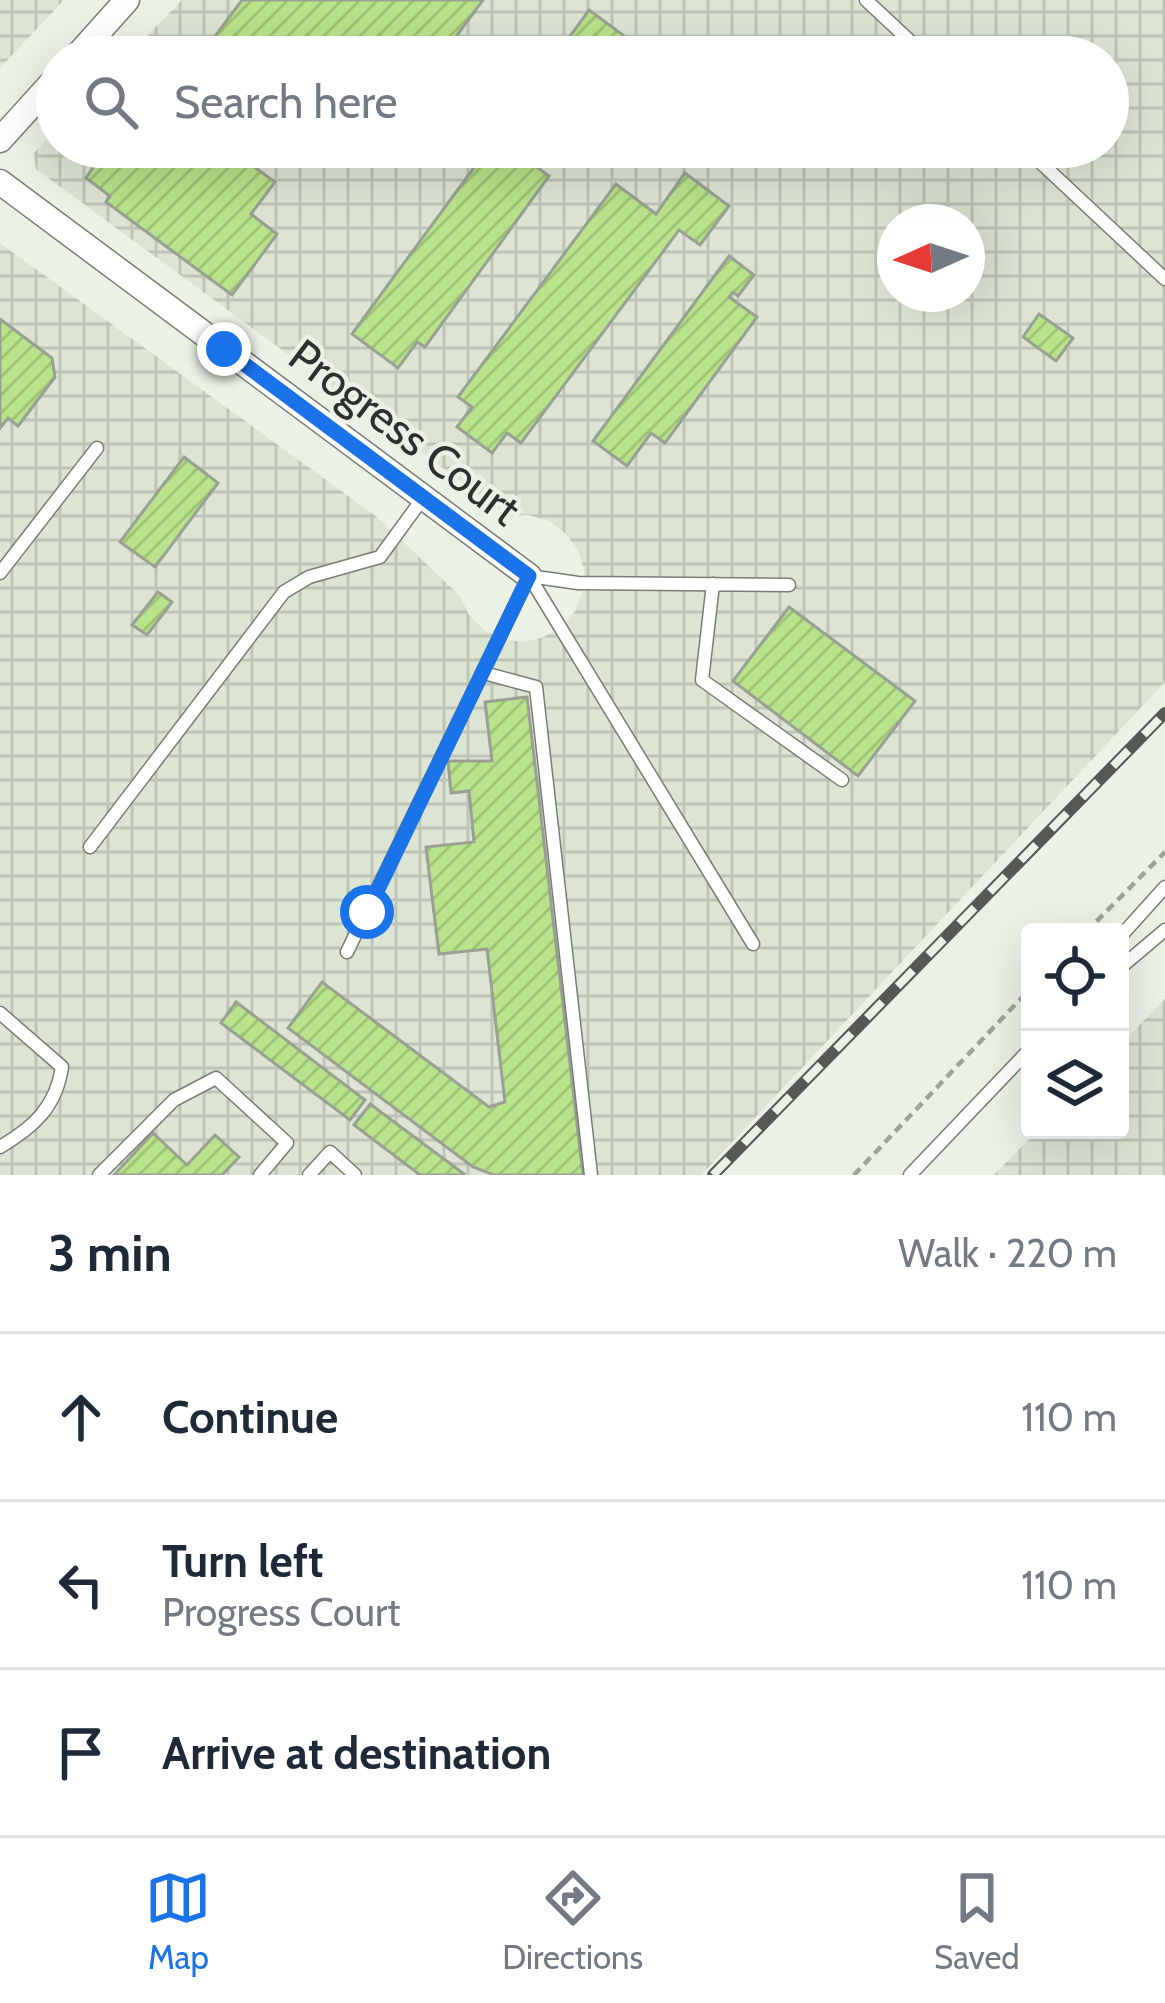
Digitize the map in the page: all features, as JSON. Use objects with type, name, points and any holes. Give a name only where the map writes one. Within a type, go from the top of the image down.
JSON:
[{"type":"street","points":[[95,36],[127,0]]},
{"type":"street","points":[[0,140],[36,100]]},
{"type":"street","name":"Progress Court","points":[[0,182],[529,576]]},
{"type":"lane","points":[[866,0],[905,36]]},
{"type":"lane","points":[[1046,168],[1165,279]]},
{"type":"lane","points":[[0,573],[97,448]]},
{"type":"lane","points":[[90,847],[284,592],[309,578],[380,557],[423,498]]},
{"type":"lane","points":[[529,576],[578,583],[789,585]]},
{"type":"lane","points":[[347,952],[529,576]]},
{"type":"lane","points":[[529,576],[753,944]]},
{"type":"lane","points":[[713,584],[702,680],[842,780]]},
{"type":"lane","points":[[484,673],[536,687],[591,1175]]},
{"type":"lane","points":[[1129,927],[1165,887]]},
{"type":"lane","points":[[1129,960],[1165,930]]},
{"type":"lane","points":[[0,1013],[62,1067],[58,1094],[33,1127],[0,1147]]},
{"type":"lane","points":[[910,1175],[1021,1058]]},
{"type":"lane","points":[[99,1175],[174,1100],[216,1078],[287,1143],[260,1175]]},
{"type":"lane","points":[[309,1175],[330,1152],[356,1175]]},
{"type":"path","points":[[1095,923],[1165,851]]},
{"type":"path","points":[[854,1175],[1021,999]]},
{"type":"shaded area","points":[[0,0],[64,0],[0,68]]},
{"type":"shaded area","points":[[182,0],[1165,0],[1165,682],[701,1175],[0,1175],[0,243],[377,517],[460,596],[469,615],[484,630],[523,642],[544,637],[575,611],[584,570],[578,550],[549,521],[508,516],[36,169],[34,153],[36,151],[36,168],[1129,168],[1129,36],[147,36]]},
{"type":"shaded area","points":[[1165,999],[1165,1175],[994,1175],[1029,1139],[1129,1139],[1129,1036]]},
{"type":"building","points":[[242,0],[483,0],[456,36],[215,36]]},
{"type":"building","points":[[589,10],[623,35],[622,36],[570,36]]},
{"type":"building","points":[[93,168],[256,168],[275,182],[251,214],[277,234],[232,295],[106,202],[110,196],[86,178]]},
{"type":"building","points":[[474,168],[538,168],[549,176],[425,347],[417,342],[398,368],[352,334]]},
{"type":"building","points":[[685,173],[729,206],[700,245],[679,230],[521,443],[507,433],[492,453],[457,427],[472,407],[458,397],[616,184],[656,214]]},
{"type":"building","points":[[729,256],[754,275],[738,296],[733,292],[729,297],[757,317],[665,443],[651,433],[627,466],[593,441]]},
{"type":"building","points":[[1039,314],[1073,338],[1056,361],[1023,337]]},
{"type":"building","points":[[0,319],[52,358],[55,377],[18,426],[8,418],[0,428]]},
{"type":"building","points":[[184,457],[218,483],[155,567],[120,542]]},
{"type":"building","points":[[158,592],[172,602],[147,635],[132,625]]},
{"type":"building","points":[[789,607],[915,701],[858,776],[733,681]]},
{"type":"building","points":[[527,697],[583,1175],[494,1175],[473,1167],[288,1028],[322,982],[489,1107],[505,1102],[487,949],[439,954],[426,847],[474,842],[469,791],[451,793],[448,761],[492,761],[485,702]]},
{"type":"building","points":[[236,1002],[365,1100],[350,1120],[221,1023]]},
{"type":"building","points":[[370,1104],[464,1174],[420,1175],[354,1125]]},
{"type":"building","points":[[153,1133],[187,1165],[215,1135],[239,1157],[222,1175],[114,1175]]},
{"type":"railway","points":[[713,1175],[1165,713]]},
{"type":"route","points":[[224,349],[529,576],[367,912]]}]
